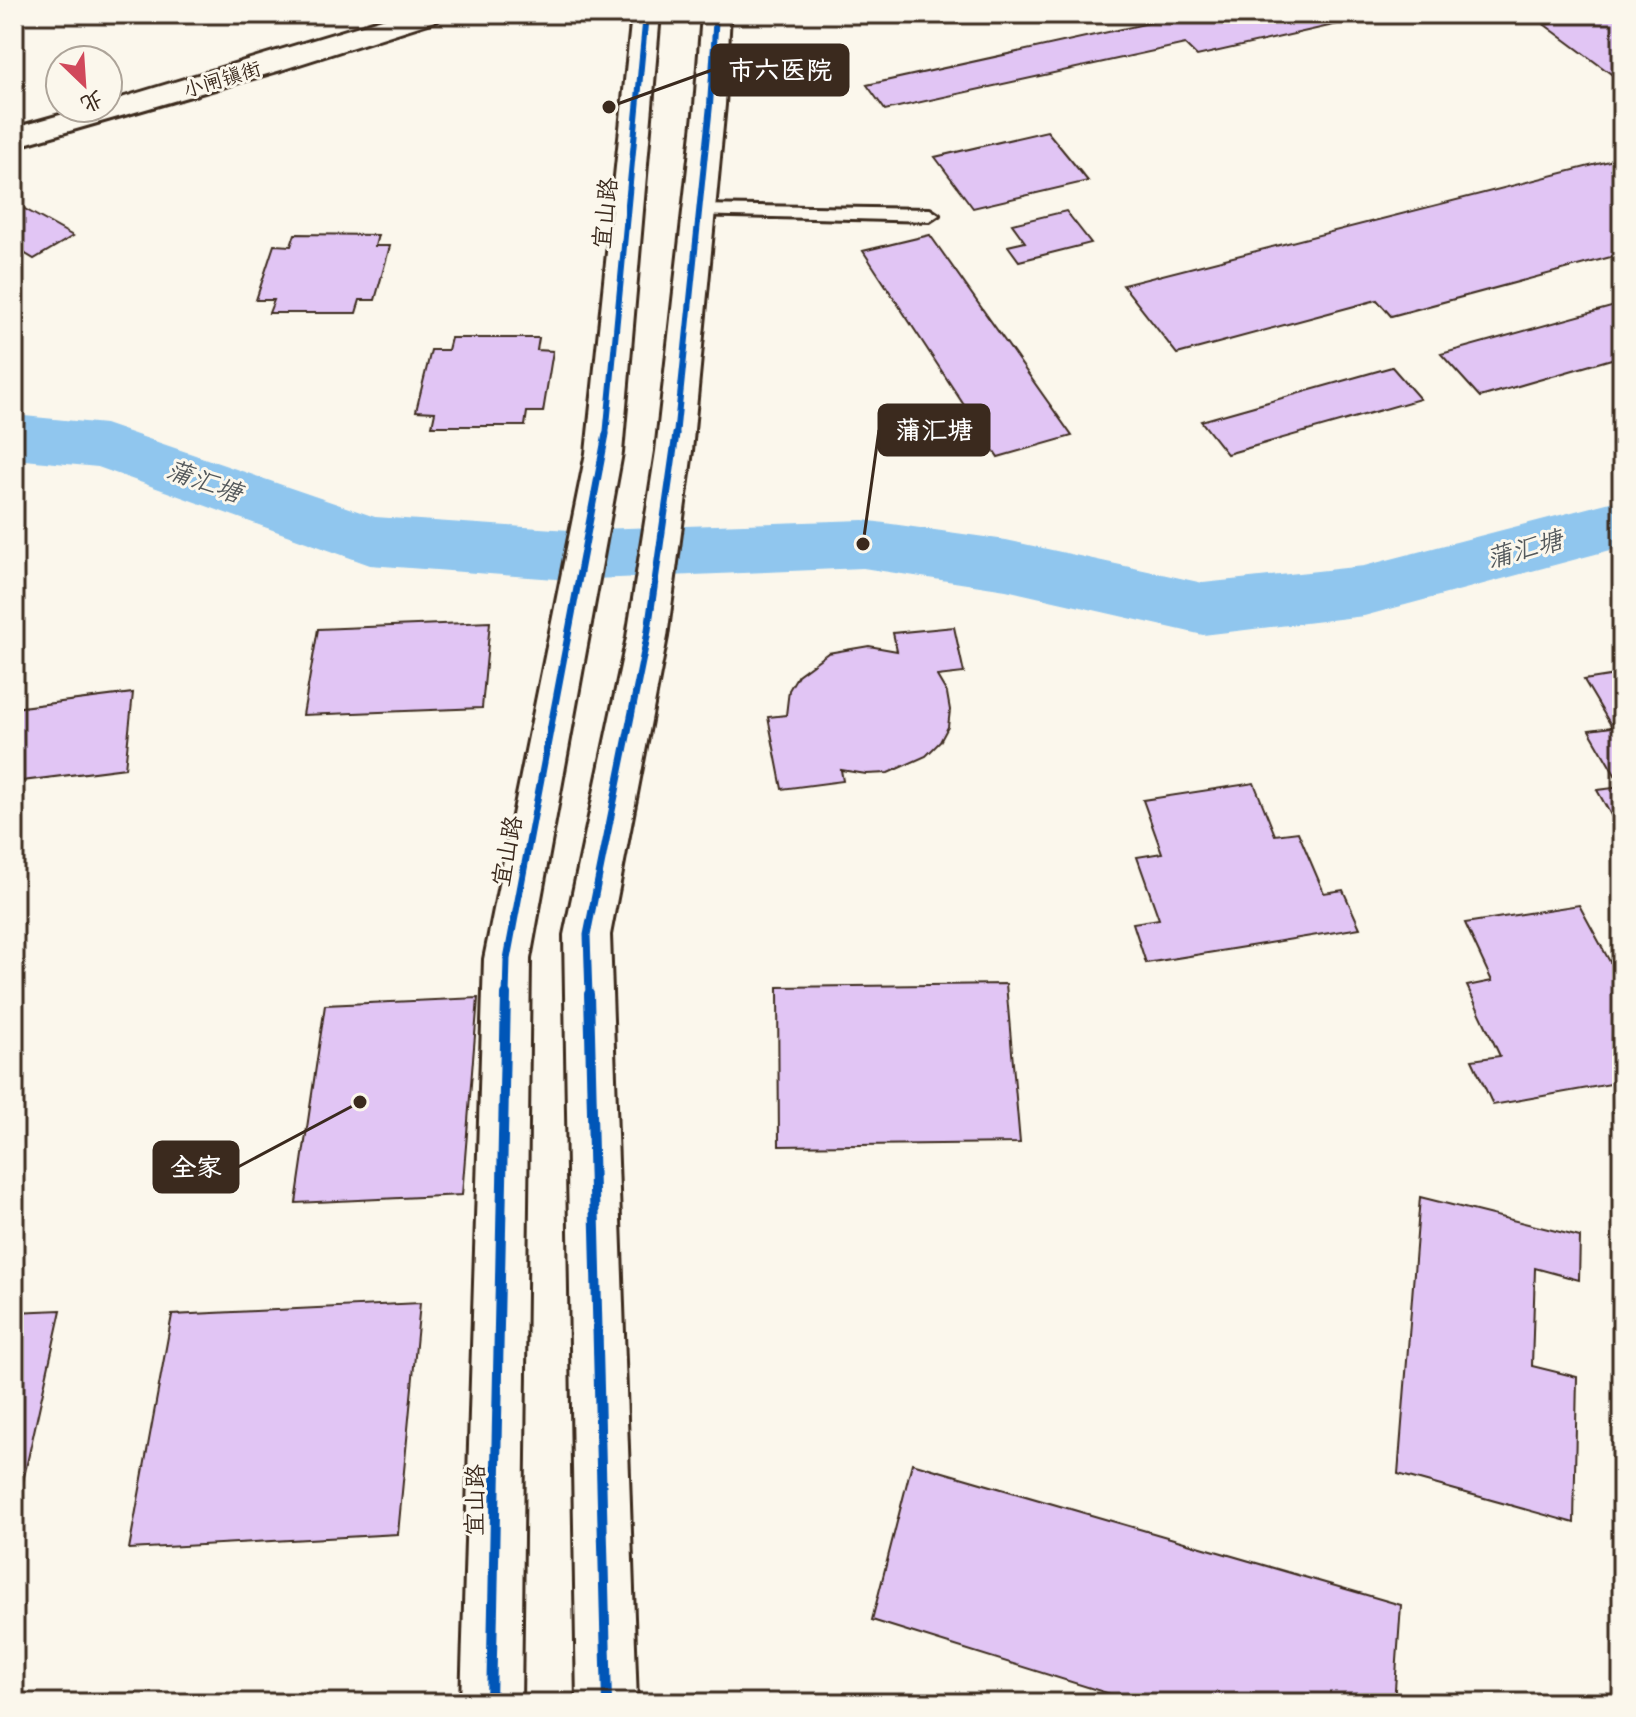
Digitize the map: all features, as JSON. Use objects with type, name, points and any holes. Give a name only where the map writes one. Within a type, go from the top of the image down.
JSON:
[{"type":"main road","name":"小闸镇街","points":[[14,138],[428,14]]},
{"type":"main road","name":"宜山路","points":[[491,1703],[507,959],[604,453],[646,14]]},
{"type":"main road","points":[[607,1703],[587,935],[647,637],[674,451],[716,14]]},
{"type":"lane","points":[[699,211],[930,215]]},
{"type":"building","points":[[1157,14],[1382,14],[1197,56],[1185,44],[885,110],[867,85],[1163,20]]},
{"type":"building","points":[[1585,14],[1622,16],[1622,82],[1545,25]]},
{"type":"building","points":[[1047,131],[1088,181],[973,208],[935,157]]},
{"type":"building","points":[[1617,159],[1622,163],[1622,254],[1391,316],[1377,300],[1177,354],[1123,285]]},
{"type":"building","points":[[14,203],[73,236],[34,259],[14,247]]},
{"type":"building","points":[[1066,211],[1091,243],[1019,261],[1008,246],[1025,242],[1012,224]]},
{"type":"building","points":[[295,234],[378,235],[375,246],[390,246],[375,300],[360,300],[356,313],[269,313],[274,300],[256,300],[274,245],[291,246]]},
{"type":"building","points":[[930,235],[1072,436],[998,457],[863,251]]},
{"type":"building","points":[[1622,304],[1622,356],[1480,397],[1441,354]]},
{"type":"building","points":[[451,338],[539,338],[537,350],[553,351],[543,412],[527,412],[525,426],[432,426],[435,412],[416,411],[431,350],[448,350]]},
{"type":"building","points":[[1392,367],[1420,399],[1227,454],[1201,421]]},
{"type":"building","points":[[490,622],[482,708],[303,715],[318,629]]},
{"type":"building","points":[[954,627],[964,673],[937,676],[947,693],[950,710],[948,727],[940,742],[926,756],[888,773],[841,770],[843,781],[782,789],[768,717],[786,715],[789,690],[798,675],[828,653],[869,646],[897,651],[893,633]]},
{"type":"building","points":[[1622,674],[1622,787],[1589,730],[1612,727],[1584,680]]},
{"type":"building","points":[[133,693],[125,768],[14,782],[14,708]]},
{"type":"building","points":[[1254,783],[1275,835],[1298,832],[1324,893],[1343,890],[1360,928],[1146,963],[1133,923],[1159,919],[1137,857],[1162,853],[1143,800]]},
{"type":"building","points":[[1622,787],[1622,825],[1617,826],[1597,790]]},
{"type":"building","points":[[1579,905],[1610,962],[1622,960],[1622,1082],[1493,1105],[1472,1060],[1500,1056],[1467,986],[1492,981],[1465,923]]},
{"type":"building","points":[[1006,984],[1020,1143],[779,1146],[778,987]]},
{"type":"building","points":[[478,998],[462,1195],[296,1203],[325,1005]]},
{"type":"building","points":[[1420,1197],[1580,1237],[1579,1280],[1535,1268],[1532,1366],[1577,1377],[1574,1523],[1398,1474]]},
{"type":"building","points":[[420,1303],[398,1534],[129,1549],[172,1315]]},
{"type":"building","points":[[61,1310],[14,1522],[14,1312]]},
{"type":"building","points":[[912,1463],[1401,1605],[1394,1703],[1139,1703],[872,1620]]},
{"type":"waterway","name":"蒲汇塘","points":[[14,437],[105,446],[370,541],[569,555],[863,544],[1006,565],[1203,609],[1364,591],[1622,523]]},
{"type":"cycle path","points":[[491,1703],[507,959],[604,453],[646,14]]},
{"type":"cycle path","points":[[607,1703],[587,935],[647,637],[674,451],[710,105],[716,14]]},
{"type":"place","name":"市六医院","points":[[609,107]]},
{"type":"place","name":"蒲汇塘","points":[[863,544]]},
{"type":"place","name":"全家","points":[[360,1102]]}]
